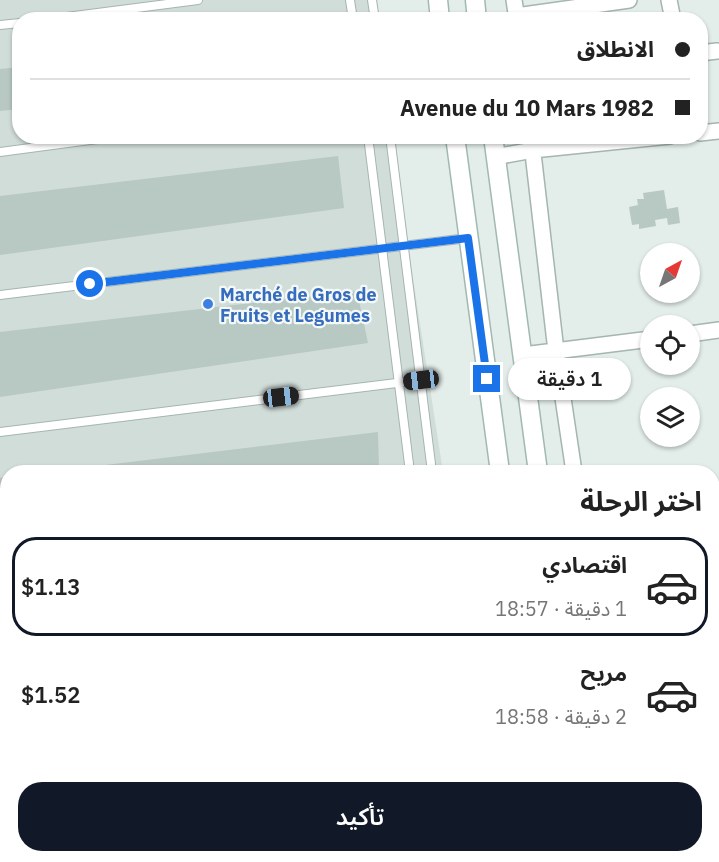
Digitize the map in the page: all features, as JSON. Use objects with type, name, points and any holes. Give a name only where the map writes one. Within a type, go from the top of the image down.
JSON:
[{"type":"main road","points":[[456,144],[499,465]]},
{"type":"main road","points":[[494,144],[537,465]]},
{"type":"street","points":[[516,12],[629,0]]},
{"type":"street","points":[[708,52],[717,51]]},
{"type":"street","points":[[495,157],[529,144]]},
{"type":"street","points":[[532,144],[556,351],[573,465]]},
{"type":"street","points":[[700,333],[719,330]]},
{"type":"street","points":[[523,355],[640,340]]},
{"type":"lane","points":[[105,12],[198,0]]},
{"type":"lane","points":[[0,152],[60,144]]},
{"type":"lane","points":[[369,144],[409,465]]},
{"type":"lane","points":[[391,144],[431,465]]},
{"type":"lane","points":[[0,295],[468,238]]},
{"type":"lane","points":[[0,432],[421,380]]},
{"type":"shaded area","name":"Marché de Gros de Fruits et Legumes","points":[[0,0],[370,0],[372,12],[12,12],[12,144],[392,144],[442,465],[0,465]]},
{"type":"building","points":[[12,68],[12,110],[0,111],[0,69]]},
{"type":"building","points":[[338,156],[344,208],[0,255],[0,196]]},
{"type":"building","points":[[664,190],[667,209],[678,207],[680,223],[668,225],[667,218],[655,220],[656,226],[639,229],[639,224],[632,225],[629,207],[638,205],[637,199],[644,199],[643,193]]},
{"type":"building","points":[[357,291],[368,343],[0,397],[0,332]]},
{"type":"building","points":[[378,432],[379,465],[106,465]]},
{"type":"place","name":"Marché de Gros de Fruits et Legumes","points":[[208,304]]},
{"type":"route","points":[[90,284],[468,238],[487,379]]}]
